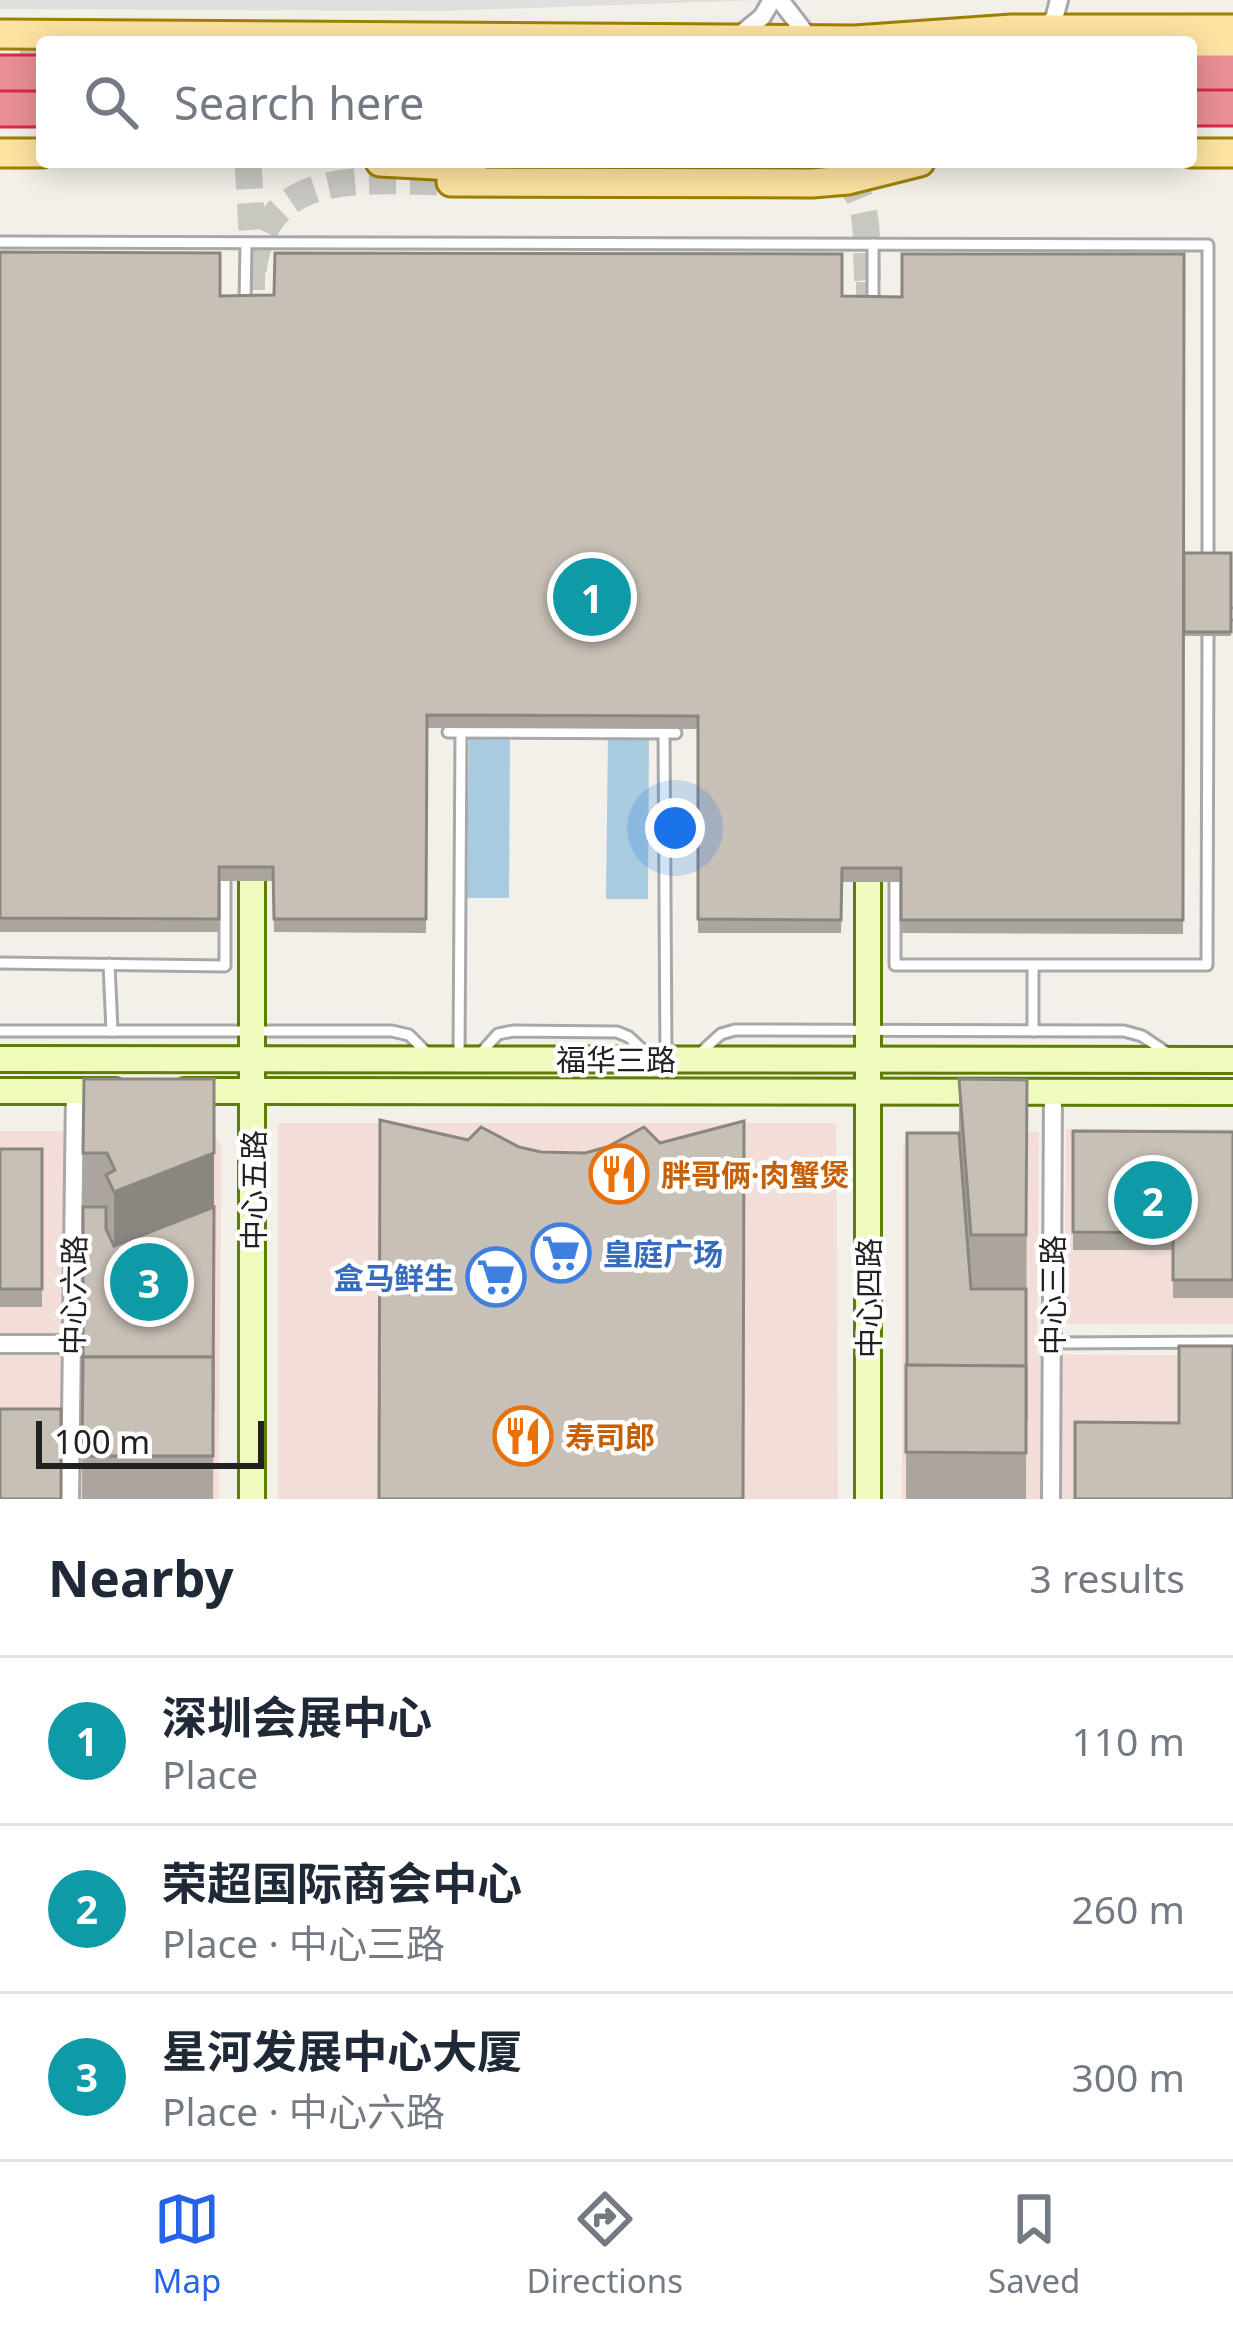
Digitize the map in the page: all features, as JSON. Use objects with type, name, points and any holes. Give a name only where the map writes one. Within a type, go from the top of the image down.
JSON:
[{"type":"highway","points":[[1197,72],[1233,72]]},
{"type":"highway","points":[[1197,108],[1233,108]]},
{"type":"highway","points":[[0,109],[36,109]]},
{"type":"main road","points":[[878,36],[1036,29],[1232,34]]},
{"type":"main road","points":[[1197,49],[1232,34]]},
{"type":"main road","points":[[0,153],[36,152]]},
{"type":"main road","points":[[1197,153],[1229,154]]},
{"type":"main road","points":[[451,182],[795,184],[848,180],[896,168]]},
{"type":"street","points":[[739,36],[776,0],[807,36]]},
{"type":"street","points":[[1036,29],[1050,23],[1059,0]]},
{"type":"street","points":[[1059,0],[1067,22],[1081,29]]},
{"type":"street","name":"中心五路","points":[[252,881],[252,1499]]},
{"type":"street","name":"中心四路","points":[[868,882],[868,1499]]},
{"type":"street","name":"福华三路","points":[[0,1059],[1233,1060]]},
{"type":"street","name":"福华三路","points":[[0,1090],[1233,1092]]},
{"type":"street","name":"中心六路","points":[[70,1499],[75,1090]]},
{"type":"street","name":"中心三路","points":[[1051,1499],[1053,1091]]},
{"type":"street","points":[[0,1344],[72,1344]]},
{"type":"lane","points":[[0,242],[1208,245],[1208,557]]},
{"type":"lane","points":[[245,309],[246,243]]},
{"type":"lane","points":[[873,244],[873,310]]},
{"type":"lane","points":[[895,882],[895,965],[1207,965],[1208,636]]},
{"type":"lane","points":[[448,732],[670,733],[671,1059],[699,1055],[721,1034],[735,1030],[867,1030],[1131,1032],[1188,1060]]},
{"type":"lane","points":[[0,1030],[401,1032],[456,1059],[461,732]]},
{"type":"lane","points":[[0,963],[225,966],[225,880]]},
{"type":"lane","points":[[109,964],[112,1030]]},
{"type":"lane","points":[[1033,1031],[1034,966]]},
{"type":"lane","points":[[1052,1343],[1233,1342]]},
{"type":"shaded area","points":[[0,0],[759,0],[443,11],[0,9]]},
{"type":"shaded area","name":"皇庭广场","points":[[278,1123],[836,1123],[838,1499],[278,1499]]},
{"type":"shaded area","points":[[1066,1129],[1233,1129],[1233,1324],[1065,1324]]},
{"type":"shaded area","points":[[0,1131],[213,1131],[221,1146],[219,1499],[0,1499]]},
{"type":"shaded area","points":[[917,1131],[1039,1132],[1037,1354],[1233,1356],[1233,1499],[902,1499],[903,1144]]},
{"type":"water","points":[[469,734],[510,735],[509,898],[467,898]]},
{"type":"water","points":[[608,734],[649,735],[648,899],[606,899]]},
{"type":"building","points":[[0,252],[220,253],[220,296],[274,295],[275,253],[842,254],[842,296],[902,297],[902,254],[1184,254],[1183,920],[901,920],[901,868],[842,868],[841,920],[698,919],[698,716],[427,715],[426,919],[274,919],[273,867],[219,867],[219,919],[0,918]]},
{"type":"building","points":[[1184,553],[1231,553],[1231,632],[1184,632]]},
{"type":"building","points":[[84,1079],[214,1079],[214,1153],[114,1192],[106,1175],[115,1170],[107,1153],[83,1153]]},
{"type":"building","points":[[959,1079],[1027,1080],[1026,1235],[971,1235]]},
{"type":"building","name":"皇庭广场","points":[[380,1120],[468,1140],[481,1127],[519,1147],[585,1153],[644,1127],[660,1143],[744,1121],[743,1499],[379,1499]]},
{"type":"building","points":[[1073,1131],[1233,1132],[1233,1280],[1173,1280],[1173,1233],[1073,1232]]},
{"type":"building","points":[[907,1133],[959,1133],[971,1289],[1026,1289],[1026,1366],[907,1365]]},
{"type":"building","points":[[0,1149],[42,1149],[42,1289],[0,1289]]},
{"type":"building","points":[[83,1207],[106,1207],[106,1229],[114,1246],[214,1207],[213,1411],[213,1357],[83,1357]]},
{"type":"building","points":[[1179,1346],[1233,1346],[1233,1499],[1075,1499],[1075,1422],[1179,1423]]},
{"type":"building","points":[[83,1357],[213,1357],[213,1456],[82,1456]]},
{"type":"building","points":[[906,1365],[1026,1366],[1026,1453],[906,1452]]},
{"type":"building","points":[[0,1409],[61,1409],[61,1499],[0,1499]]},
{"type":"tunnel","points":[[20,50],[36,50]]},
{"type":"tunnel","points":[[248,168],[253,249]]},
{"type":"tunnel","points":[[808,168],[847,183],[859,197],[865,217],[868,282]]},
{"type":"tunnel","points":[[253,271],[262,236],[278,212],[300,195],[356,182],[451,182]]},
{"type":"tunnel","points":[[253,271],[253,326]]},
{"type":"tunnel","points":[[868,282],[868,327]]},
{"type":"place","name":"深圳会展中心","points":[[592,597]]},
{"type":"place","name":"胖哥俩·肉蟹煲","points":[[619,1174]]},
{"type":"place","name":"荣超国际商会中心","points":[[1153,1200]]},
{"type":"place","name":"皇庭广场","points":[[561,1253]]},
{"type":"place","name":"盒马鲜生","points":[[496,1277]]},
{"type":"place","name":"星河发展中心大厦","points":[[149,1282]]},
{"type":"place","name":"寿司郎","points":[[523,1436]]}]
